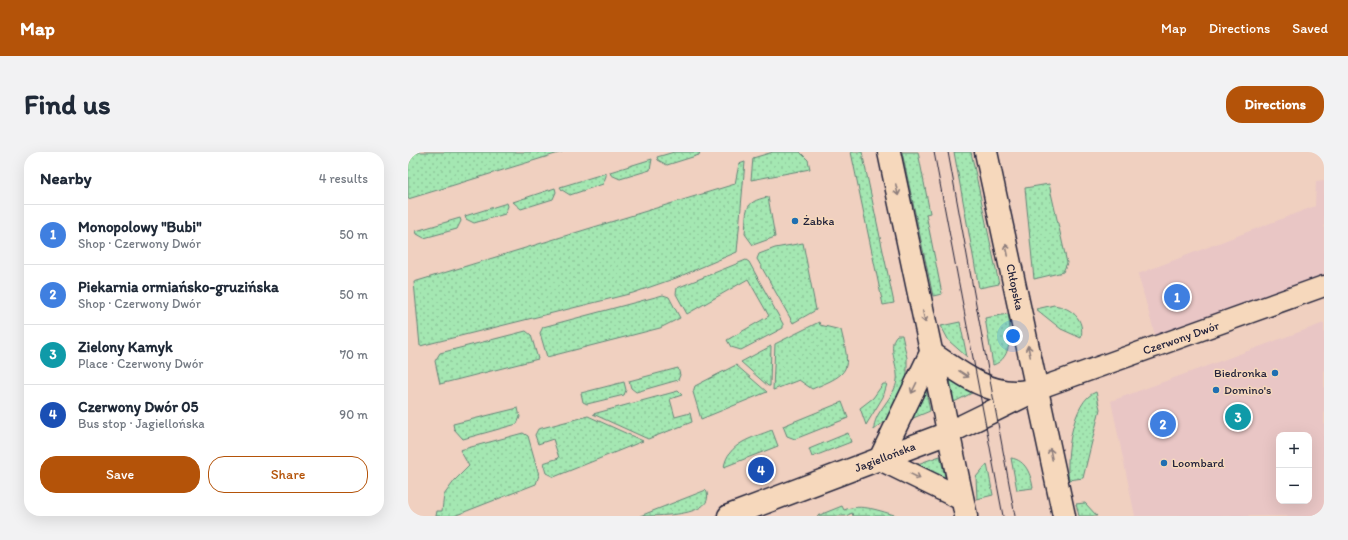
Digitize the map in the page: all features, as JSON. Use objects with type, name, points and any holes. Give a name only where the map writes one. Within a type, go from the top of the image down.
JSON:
[{"type":"main road","points":[[889,152],[964,508]]},
{"type":"main road","name":"Chłopska","points":[[986,152],[1064,516]]},
{"type":"main road","points":[[931,353],[978,383],[993,388],[1014,392],[1037,390]]},
{"type":"main road","points":[[931,353],[880,459],[964,508]]},
{"type":"main road","name":"Jagiellońska","points":[[729,516],[948,433],[1037,390]]},
{"type":"street","name":"Czerwony Dwór","points":[[1037,390],[1324,286]]},
{"type":"shaded area","points":[[1324,180],[1324,274],[1155,335],[1138,274],[1315,206],[1316,181]]},
{"type":"shaded area","points":[[1324,323],[1324,516],[1135,516],[1111,401]]},
{"type":"green space","points":[[408,152],[562,152],[408,199]]},
{"type":"green space","points":[[674,152],[700,152],[699,155],[667,165],[658,160],[657,157]]},
{"type":"green space","points":[[773,152],[800,152],[808,160],[810,169],[751,180],[753,158]]},
{"type":"green space","points":[[851,152],[862,152],[894,303],[883,305]]},
{"type":"green space","points":[[902,152],[918,152],[930,213],[926,214],[942,294],[933,296]]},
{"type":"green space","points":[[954,152],[971,152],[999,284],[979,288]]},
{"type":"green space","points":[[652,159],[650,170],[620,179],[611,175],[610,172]]},
{"type":"green space","points":[[745,162],[737,252],[676,278],[633,293],[420,346],[414,282],[735,184],[739,164]]},
{"type":"green space","points":[[606,173],[603,184],[570,195],[560,187]]},
{"type":"green space","points":[[1049,184],[1067,263],[1063,272],[1034,279],[1025,188]]},
{"type":"green space","points":[[555,188],[556,192],[553,199],[521,209],[513,202]]},
{"type":"green space","points":[[768,197],[775,237],[753,245],[745,234],[746,214],[750,205],[760,199]]},
{"type":"green space","points":[[507,203],[508,206],[505,214],[474,223],[466,219],[465,216]]},
{"type":"green space","points":[[460,218],[461,221],[457,229],[424,238],[417,234],[416,231]]},
{"type":"green space","points":[[803,243],[816,310],[793,323],[757,259],[759,254],[775,248]]},
{"type":"green space","points":[[746,260],[749,262],[783,324],[783,328],[741,350],[731,347],[727,340],[769,316],[748,279],[687,314],[676,294],[677,288]]},
{"type":"green space","points":[[663,295],[669,297],[680,318],[660,328],[547,357],[540,333],[543,327]]},
{"type":"green space","points":[[1054,305],[1060,306],[1072,312],[1076,316],[1081,325],[1081,338],[1061,329],[1036,309]]},
{"type":"green space","points":[[1008,314],[1010,336],[1007,350],[1000,362],[993,365],[985,318]]},
{"type":"green space","points":[[819,322],[820,325],[841,330],[847,362],[845,369],[834,379],[812,389],[799,380],[773,390],[775,344]]},
{"type":"green space","points":[[960,322],[967,357],[949,341],[941,326]]},
{"type":"green space","points":[[526,331],[531,335],[538,359],[440,384],[435,361],[440,353]]},
{"type":"green space","points":[[897,335],[902,335],[907,358],[907,381],[891,416],[874,430],[877,417],[892,393],[897,380],[893,345],[894,339]]},
{"type":"green space","points":[[771,346],[770,386],[768,386],[741,362]]},
{"type":"green space","points":[[736,365],[767,392],[701,419],[693,392],[695,386]]},
{"type":"green space","points":[[678,368],[680,375],[678,380],[636,392],[631,388],[629,381]]},
{"type":"green space","points":[[949,374],[970,390],[972,393],[954,402]]},
{"type":"green space","points":[[924,381],[930,411],[911,419]]},
{"type":"green space","points":[[624,382],[626,390],[624,395],[587,404],[583,402],[581,393]]},
{"type":"green space","points":[[883,384],[887,384],[883,397],[866,425],[860,408],[873,398]]},
{"type":"green space","points":[[678,391],[682,395],[670,399],[675,417],[690,413],[692,422],[648,439],[593,414]]},
{"type":"green space","points":[[1096,392],[1100,409],[1083,478],[1069,480],[1068,459],[1072,431],[1081,406],[1088,397]]},
{"type":"green space","points":[[842,402],[848,418],[795,439],[787,436],[783,426]]},
{"type":"green space","points":[[518,408],[520,417],[517,424],[463,439],[454,429],[453,424]]},
{"type":"green space","points":[[588,416],[643,441],[554,477],[546,473],[543,463],[559,458],[553,439],[538,444],[535,435],[538,429]]},
{"type":"green space","points":[[772,430],[778,446],[724,467],[730,452],[742,442]]},
{"type":"green space","points":[[523,433],[528,436],[539,475],[536,484],[454,516],[436,516],[437,511],[442,511],[444,495],[455,480],[469,466],[460,450]]},
{"type":"green space","points":[[848,433],[851,442],[812,457],[809,449]]},
{"type":"green space","points":[[940,456],[949,493],[898,471]]},
{"type":"green space","points":[[1011,458],[1016,459],[1027,469],[1033,488],[1017,490]]},
{"type":"green space","points":[[987,464],[993,495],[977,499],[976,477]]},
{"type":"green space","points":[[706,490],[707,499],[704,505],[696,510],[673,515],[640,516]]},
{"type":"green space","points":[[1085,503],[1097,516],[1079,516],[1076,504]]},
{"type":"green space","points":[[842,506],[844,510],[857,507],[877,510],[898,516],[853,516],[852,513],[846,516],[817,516]]},
{"type":"tram line","points":[[934,152],[1003,516]]},
{"type":"tram line","points":[[948,152],[1015,516]]},
{"type":"place","name":"Żabka","points":[[795,221]]},
{"type":"place","name":"Monopolowy \"Bubi\"","points":[[1177,297]]},
{"type":"place","name":"Biedronka","points":[[1275,373]]},
{"type":"place","name":"Domino's","points":[[1216,390]]},
{"type":"place","name":"Zielony Kamyk","points":[[1238,417]]},
{"type":"place","name":"Piekarnia ormiańsko-gruzińska","points":[[1163,424]]},
{"type":"place","name":"Loombard","points":[[1164,463]]},
{"type":"place","name":"Czerwony Dwór 05","points":[[761,470]]}]
